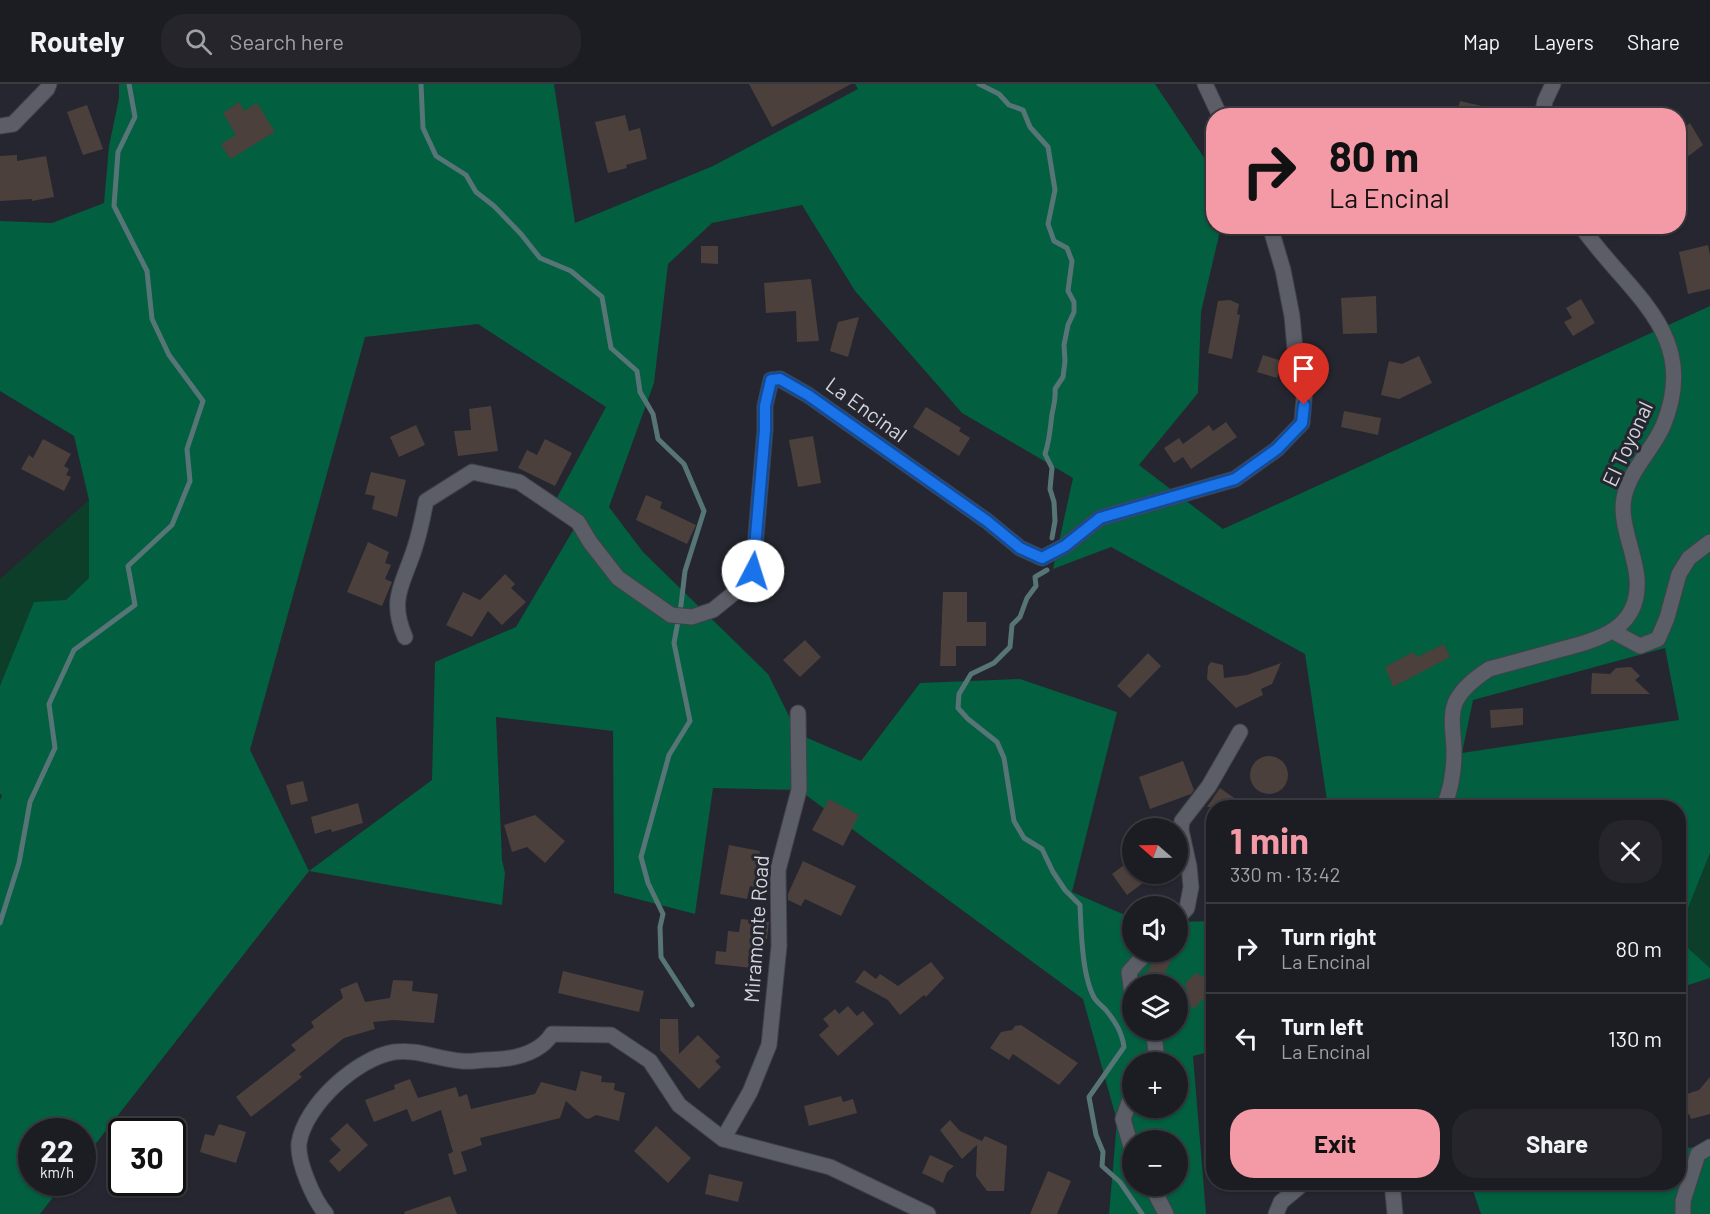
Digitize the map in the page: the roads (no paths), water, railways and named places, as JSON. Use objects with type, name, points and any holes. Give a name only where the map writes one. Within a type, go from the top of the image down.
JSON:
[{"type":"street","points":[[1205,84],[1216,108]]},
{"type":"street","points":[[1544,108],[1553,84]]},
{"type":"street","points":[[0,126],[14,124],[48,87]]},
{"type":"street","name":"La Encinal","points":[[405,637],[398,621],[398,591],[415,547],[426,501],[472,472],[519,482],[578,522],[590,542],[618,578],[671,615],[692,617],[713,610],[734,593],[753,571],[765,406],[771,380],[780,379],[808,395],[987,521],[1020,548],[1042,558],[1065,546],[1100,518],[1235,479],[1277,449],[1302,423],[1305,388],[1295,349],[1292,316],[1283,270],[1272,234]]},
{"type":"street","name":"El Toyonal","points":[[1445,800],[1450,786],[1454,756],[1452,714],[1456,701],[1476,677],[1489,669],[1592,641],[1612,631],[1621,625],[1631,613],[1637,595],[1637,579],[1624,515],[1624,498],[1630,479],[1662,428],[1673,398],[1674,369],[1670,346],[1647,305],[1586,234]]},
{"type":"street","points":[[1612,631],[1624,640],[1640,646],[1658,639],[1668,618],[1679,574],[1689,558],[1710,542]]},
{"type":"street","name":"Miramonte Road","points":[[723,1139],[750,1092],[769,1045],[778,946],[778,870],[799,790],[798,713]]},
{"type":"street","points":[[1188,903],[1191,887],[1181,830],[1182,821],[1209,786],[1240,732]]},
{"type":"street","points":[[1129,974],[1138,962]]},
{"type":"street","points":[[326,1214],[304,1171],[299,1143],[303,1130],[318,1102],[327,1092],[360,1066],[394,1052],[416,1051],[461,1061],[500,1061],[536,1050],[546,1044],[552,1034],[611,1035],[650,1061],[679,1106],[723,1139],[830,1167],[928,1214]]},
{"type":"street","points":[[1683,1214],[1683,1201],[1698,1154],[1710,1148]]},
{"type":"street","points":[[1276,1214],[1281,1202],[1295,1190]]},
{"type":"street","points":[[1393,1190],[1395,1214]]},
{"type":"street","points":[[1157,1196],[1166,1214]]},
{"type":"waterway","points":[[0,923],[19,863],[30,802],[55,748],[49,704],[74,650],[135,605],[128,566],[172,525],[190,481],[187,449],[203,401],[169,355],[152,319],[147,271],[114,206],[118,152],[135,117],[129,84]]},
{"type":"waterway","points":[[421,84],[423,128],[436,156],[466,175],[476,192],[494,206],[540,258],[571,271],[602,297],[611,348],[637,371],[640,392],[653,414],[658,439],[684,464],[704,511],[685,571],[674,643],[690,721],[669,755],[641,857],[648,883],[663,914],[660,927],[661,957],[692,1005]]},
{"type":"waterway","points":[[979,84],[999,94],[1009,105],[1023,110],[1030,127],[1048,147],[1055,190],[1048,224],[1054,241],[1067,248],[1072,261],[1068,291],[1074,302],[1074,312],[1068,325],[1064,345],[1063,377],[1055,389],[1050,434],[1045,454],[1052,468],[1050,489],[1054,502],[1055,521],[1052,538]]},
{"type":"waterway","points":[[1047,570],[1035,577],[1036,586],[1027,598],[1020,617],[1012,625],[1010,647],[994,663],[971,674],[959,694],[958,708],[997,742],[1004,758],[1014,821],[1024,838],[1042,849],[1065,890],[1080,905],[1087,979],[1095,999],[1115,1022],[1122,1036],[1124,1047],[1089,1097],[1096,1135],[1103,1152],[1102,1166],[1120,1182],[1142,1214]]}]
